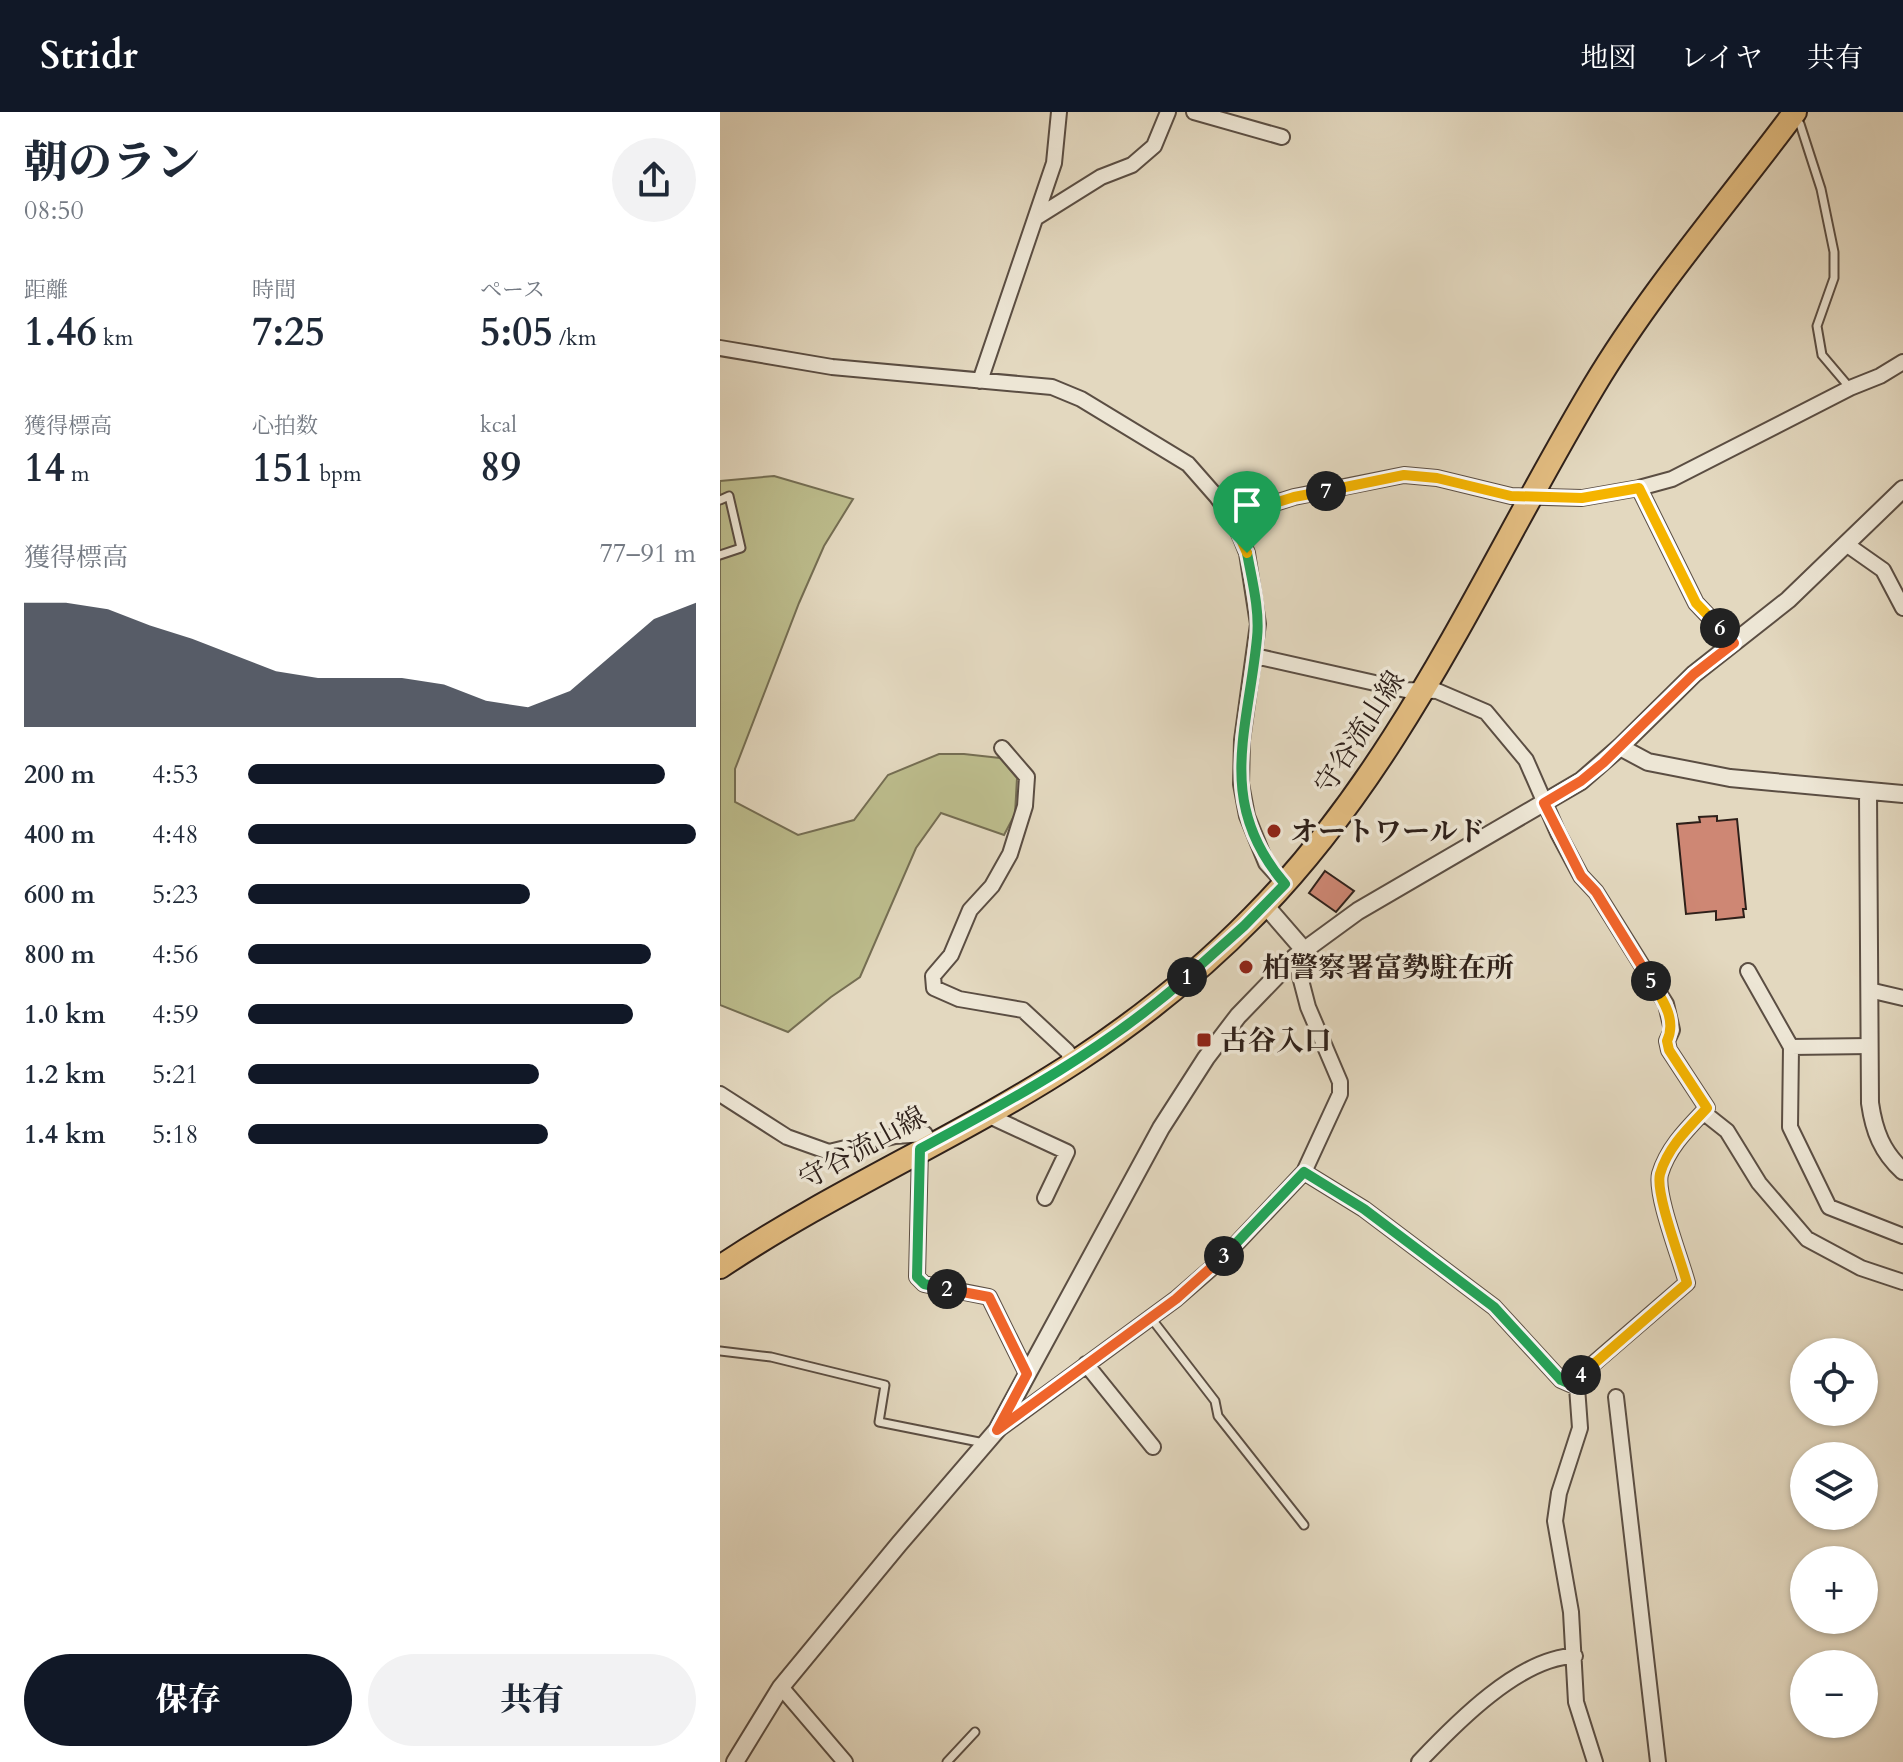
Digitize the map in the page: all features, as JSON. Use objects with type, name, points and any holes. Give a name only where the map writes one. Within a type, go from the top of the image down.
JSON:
[{"type":"main road","name":"守谷流山線","points":[[720,1267],[803,1214],[1074,1062],[1151,1007],[1285,884],[1336,822],[1422,691],[1595,384],[1791,114]]},
{"type":"street","points":[[980,381],[1054,163],[1059,112]]},
{"type":"street","points":[[1037,217],[1101,177],[1132,165],[1154,146],[1168,112]]},
{"type":"street","points":[[1194,112],[1282,137]]},
{"type":"street","points":[[720,348],[832,367],[1052,387],[1081,399],[1188,464],[1231,517],[1247,553],[1258,624],[1242,740],[1241,784],[1247,816],[1266,863],[1285,884]]},
{"type":"street","points":[[1231,517],[1294,497],[1404,475],[1437,478],[1511,496],[1582,498],[1639,488],[1672,479],[1903,362]]},
{"type":"street","points":[[1639,488],[1696,603],[1734,643]]},
{"type":"street","points":[[992,1437],[1182,1093],[1226,1029],[1300,954],[1387,892],[1581,781],[1694,674],[1788,600],[1903,489]]},
{"type":"street","points":[[1846,544],[1883,570],[1903,608]]},
{"type":"street","points":[[1255,656],[1406,690],[1437,691],[1486,712],[1526,760],[1581,876],[1596,892],[1666,1004],[1672,1030],[1667,1041],[1669,1050],[1707,1108],[1676,1141],[1659,1178],[1669,1227],[1687,1283],[1578,1377],[1580,1428],[1562,1480],[1555,1521],[1571,1612],[1576,1702],[1595,1762]]},
{"type":"street","points":[[1620,747],[1648,762],[1730,778],[1903,794]]},
{"type":"street","points":[[1002,748],[1027,777],[1025,806],[1010,854],[992,886],[970,910],[951,955],[933,976],[934,988],[959,999],[1023,1010],[1067,1051],[1074,1062]]},
{"type":"street","points":[[1868,792],[1870,1103],[1874,1129],[1884,1151],[1903,1171]]},
{"type":"street","points":[[735,1762],[781,1687],[992,1437],[1151,1318],[1222,1259],[1304,1172],[1340,1094],[1340,1082],[1308,1007],[1300,954],[1265,905]]},
{"type":"street","points":[[1748,971],[1791,1047],[1790,1127],[1829,1207],[1903,1236]]},
{"type":"street","points":[[1869,990],[1903,998]]},
{"type":"street","points":[[1791,1047],[1870,1046]]},
{"type":"street","points":[[720,1094],[787,1137],[829,1152],[895,1136],[925,1134],[917,1277],[924,1284],[989,1297],[1027,1374]]},
{"type":"street","points":[[1703,1112],[1727,1131],[1759,1183],[1807,1239],[1861,1268],[1903,1282]]},
{"type":"street","points":[[985,1114],[1067,1152],[1045,1198]]},
{"type":"street","points":[[1304,1172],[1364,1209],[1494,1307],[1561,1380],[1577,1387]]},
{"type":"street","points":[[1086,1364],[1153,1447]]},
{"type":"street","points":[[1616,1397],[1658,1762]]},
{"type":"street","points":[[1419,1762],[1483,1699],[1528,1671],[1563,1656],[1575,1656]]},
{"type":"street","points":[[781,1687],[845,1762]]},
{"type":"lane","points":[[1791,114],[1800,124],[1821,189],[1834,252],[1834,278],[1817,326],[1822,355],[1850,388]]},
{"type":"lane","points":[[720,500],[729,496],[741,548],[720,555]]},
{"type":"lane","points":[[1151,1318],[1215,1401],[1218,1416],[1304,1525]]},
{"type":"lane","points":[[720,1351],[771,1357],[885,1385],[879,1422],[992,1437]]},
{"type":"lane","points":[[947,1762],[975,1732]]},
{"type":"green space","points":[[774,476],[853,499],[824,546],[799,603],[735,769],[735,802],[798,835],[854,820],[888,775],[939,754],[1000,758],[1017,778],[1015,814],[1004,835],[941,813],[916,848],[860,977],[788,1032],[720,1005],[720,481]]},
{"type":"building","points":[[1717,816],[1717,821],[1737,819],[1746,909],[1743,909],[1744,917],[1716,920],[1716,911],[1686,914],[1677,824],[1700,822],[1699,817]]},
{"type":"building","points":[[1325,871],[1354,891],[1336,912],[1309,893]]},
{"type":"place","name":"オートワールド","points":[[1274,831]]},
{"type":"place","name":"柏警察署富勢駐在所","points":[[1246,967]]},
{"type":"place","name":"古谷入口","points":[[1204,1040]]},
{"type":"route","points":[[1404,475],[1437,478],[1511,496],[1582,498],[1639,488],[1696,603],[1734,643],[1694,674],[1603,763],[1581,781],[1544,803],[1581,876],[1596,892],[1666,1004],[1672,1030],[1667,1041],[1669,1050],[1707,1108],[1676,1141],[1659,1178],[1669,1227],[1687,1283],[1578,1377],[1577,1387],[1561,1380],[1494,1307],[1364,1209],[1304,1172],[1222,1259],[1176,1299],[997,1430],[1027,1374],[989,1297],[924,1284],[917,1277],[920,1149],[1074,1062],[1141,1015],[1244,926],[1285,884],[1266,863],[1247,816],[1241,784],[1242,740],[1258,624],[1247,553],[1231,517],[1294,497],[1404,475]]}]
